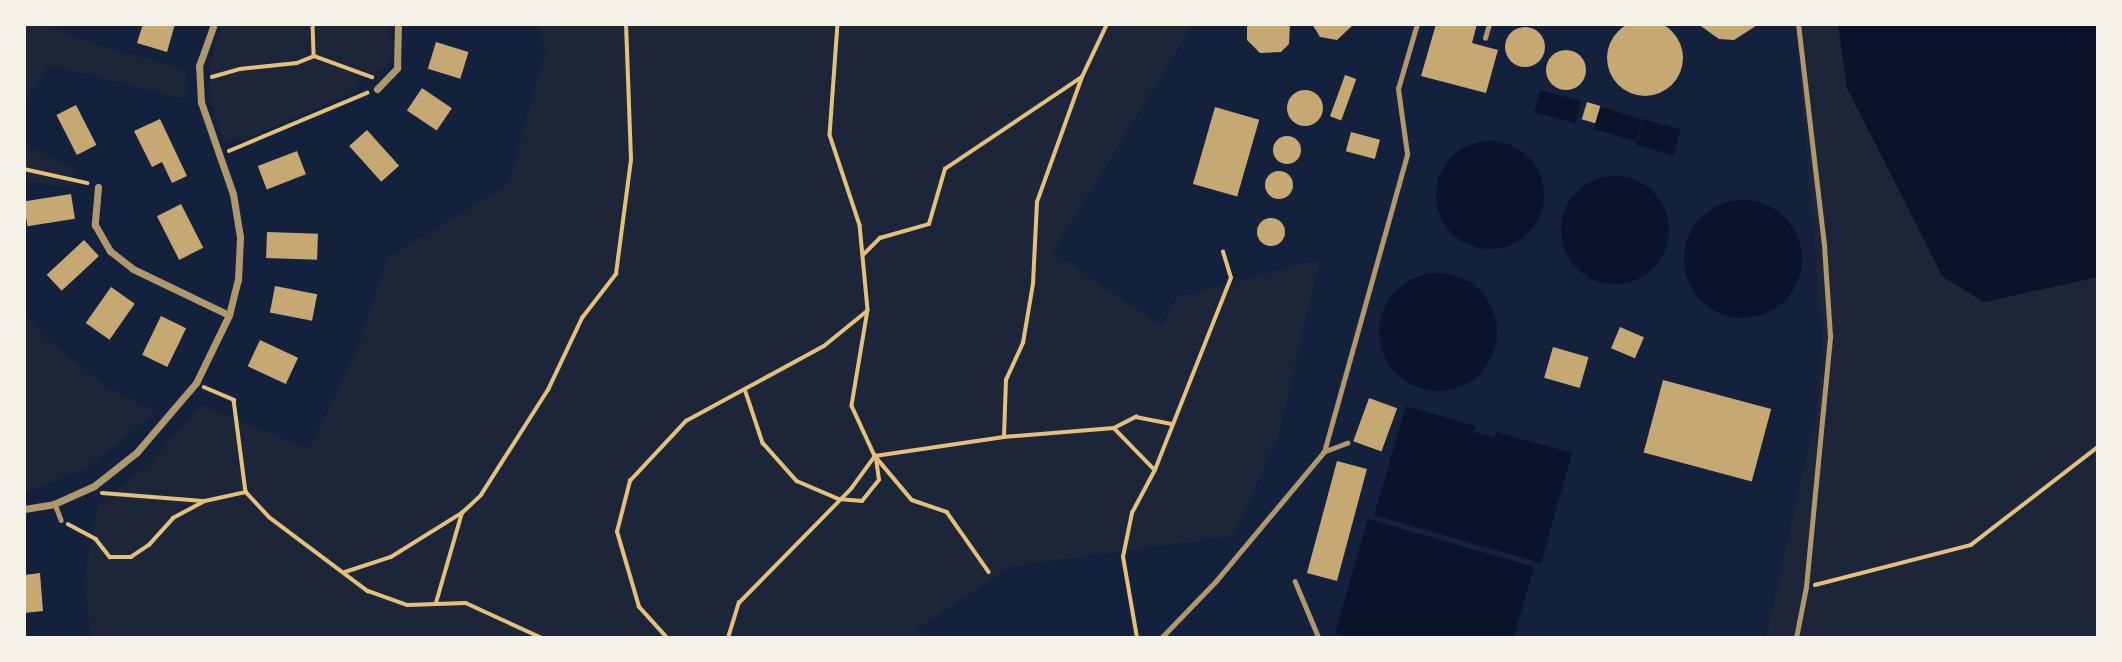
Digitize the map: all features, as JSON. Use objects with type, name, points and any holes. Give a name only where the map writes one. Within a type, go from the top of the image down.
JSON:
[{"type":"street","points":[[24,509],[54,503],[83,491],[137,452],[196,383],[229,315],[238,280],[240,237],[220,154],[201,103],[199,66],[215,24]]},
{"type":"street","points":[[377,89],[397,68],[401,53],[398,24]]},
{"type":"street","points":[[99,187],[95,225],[110,251],[133,269],[229,315]]},
{"type":"lane","points":[[1161,638],[1216,581],[1324,452],[1407,154],[1398,89],[1417,24]]},
{"type":"lane","points":[[1485,38],[1489,24]]},
{"type":"lane","points":[[1796,638],[1806,587],[1830,336],[1798,24]]},
{"type":"lane","points":[[1324,452],[1348,443]]},
{"type":"lane","points":[[54,503],[61,520]]},
{"type":"lane","points":[[1295,581],[1320,638]]},
{"type":"path","points":[[313,24],[314,56]]},
{"type":"path","points":[[345,572],[391,557],[462,513],[481,495],[548,390],[582,318],[616,274],[631,160],[626,24]]},
{"type":"path","points":[[838,24],[830,135],[860,225],[868,310],[852,406],[876,456],[912,500],[947,512],[989,572]]},
{"type":"path","points":[[1004,437],[1006,380],[1023,343],[1033,284],[1037,202],[1082,77],[1107,24]]},
{"type":"path","points":[[200,81],[240,69],[297,64],[314,56],[384,82]]},
{"type":"path","points":[[863,255],[880,237],[929,224],[945,169],[1082,77]]},
{"type":"path","points":[[220,154],[377,89]]},
{"type":"path","points":[[24,169],[99,187]]},
{"type":"path","points":[[1137,638],[1123,557],[1132,513],[1154,470],[1231,278],[1223,252]]},
{"type":"path","points":[[667,638],[639,607],[617,532],[630,481],[686,421],[746,392],[824,346],[868,310]]},
{"type":"path","points":[[196,383],[234,400],[246,492],[269,517],[368,591],[407,605],[466,603],[542,638]]},
{"type":"path","points":[[746,392],[763,443],[797,481],[839,499],[862,501],[879,480],[876,456]]},
{"type":"path","points":[[728,638],[739,603],[839,499],[876,456],[1004,437],[1114,428],[1136,417],[1171,424]]},
{"type":"path","points":[[1114,428],[1154,470]]},
{"type":"path","points":[[1806,587],[1971,545],[2098,447]]},
{"type":"path","points":[[83,491],[156,500],[205,501]]},
{"type":"path","points":[[61,520],[96,539],[110,556],[131,557],[149,545],[173,517],[205,501],[233,492],[246,492]]},
{"type":"path","points":[[436,603],[441,571],[462,513]]},
{"type":"shaded area","points":[[25,24],[46,25],[94,44],[186,70],[188,100],[49,65],[25,101]]},
{"type":"shaded area","points":[[223,25],[390,25],[393,57],[385,67],[366,75],[356,84],[357,91],[244,139],[224,141],[212,104],[209,64]]},
{"type":"shaded area","points":[[536,25],[1193,25],[1053,252],[1162,326],[1177,297],[1320,259],[1278,437],[1233,536],[1012,566],[915,630],[928,637],[91,637],[84,581],[98,505],[150,463],[201,405],[310,449],[360,342],[387,258],[509,183],[546,50]]},
{"type":"shaded area","points":[[1796,25],[1838,25],[1847,88],[1984,302],[2097,277],[2097,637],[1766,638],[1818,406],[1822,336]]},
{"type":"shaded area","points":[[1838,25],[2097,25],[2097,277],[1984,302],[1943,277],[1847,88]]},
{"type":"shaded area","points":[[1540,90],[1582,101],[1576,123],[1534,112]]},
{"type":"shaded area","points":[[1600,107],[1642,119],[1636,141],[1594,129]]},
{"type":"shaded area","points":[[1643,119],[1681,129],[1674,155],[1636,145]]},
{"type":"shaded area","points":[[1490,141],[1511,145],[1528,157],[1540,174],[1544,195],[1540,216],[1528,233],[1511,245],[1490,249],[1469,245],[1452,233],[1440,216],[1436,195],[1440,174],[1452,157],[1469,145]]},
{"type":"shaded area","points":[[25,143],[73,168],[75,189],[25,181]]},
{"type":"shaded area","points":[[1615,176],[1636,180],[1653,192],[1665,209],[1669,230],[1665,251],[1653,268],[1636,280],[1615,284],[1594,280],[1577,268],[1565,251],[1561,230],[1565,209],[1577,192],[1594,180]]},
{"type":"shaded area","points":[[1743,200],[1766,204],[1785,217],[1798,236],[1802,259],[1798,282],[1785,301],[1766,314],[1743,318],[1720,314],[1701,301],[1688,282],[1684,259],[1688,236],[1701,217],[1720,204]]},
{"type":"shaded area","points":[[1438,273],[1471,283],[1487,299],[1497,332],[1487,365],[1471,381],[1438,391],[1405,381],[1389,365],[1379,332],[1389,299],[1405,283]]},
{"type":"shaded area","points":[[25,315],[48,340],[106,387],[156,412],[86,469],[25,493]]},
{"type":"shaded area","points":[[1406,406],[1476,426],[1474,432],[1494,437],[1496,432],[1572,453],[1541,563],[1374,515]]},
{"type":"shaded area","points":[[1368,519],[1534,567],[1514,637],[1352,638],[1335,633]]},
{"type":"building","points":[[1645,20],[1660,23],[1672,31],[1680,43],[1683,58],[1680,73],[1672,85],[1660,93],[1645,96],[1630,93],[1618,85],[1610,73],[1607,58],[1610,43],[1618,31],[1630,23]]},
{"type":"building","points":[[143,24],[175,24],[167,52],[137,43]]},
{"type":"building","points":[[1247,24],[1290,24],[1289,44],[1281,52],[1260,53],[1247,40]]},
{"type":"building","points":[[1312,24],[1354,24],[1337,40],[1320,37]]},
{"type":"building","points":[[1436,24],[1477,24],[1472,43],[1498,50],[1486,93],[1421,76]]},
{"type":"building","points":[[1698,24],[1759,24],[1734,40],[1719,39]]},
{"type":"building","points":[[1525,27],[1539,33],[1545,47],[1539,61],[1525,67],[1511,61],[1505,47],[1511,33]]},
{"type":"building","points":[[436,42],[469,52],[460,79],[428,69]]},
{"type":"building","points":[[1566,50],[1580,56],[1586,70],[1580,84],[1566,90],[1552,84],[1546,70],[1552,56]]},
{"type":"building","points":[[1345,75],[1356,79],[1341,120],[1330,116]]},
{"type":"building","points":[[422,88],[452,108],[437,131],[407,110]]},
{"type":"building","points":[[1305,90],[1318,95],[1323,108],[1318,121],[1305,126],[1292,121],[1287,108],[1292,95]]},
{"type":"building","points":[[1587,102],[1600,106],[1595,123],[1582,119]]},
{"type":"building","points":[[76,105],[96,145],[77,155],[56,115]]},
{"type":"building","points":[[1215,107],[1259,120],[1237,197],[1193,184]]},
{"type":"building","points":[[160,119],[187,176],[172,183],[162,162],[152,167],[134,131]]},
{"type":"building","points":[[367,130],[399,166],[381,182],[349,146]]},
{"type":"building","points":[[1351,132],[1380,140],[1375,159],[1346,151]]},
{"type":"building","points":[[1287,136],[1297,140],[1301,150],[1297,160],[1287,164],[1277,160],[1273,150],[1277,140]]},
{"type":"building","points":[[297,151],[306,174],[267,189],[258,166]]},
{"type":"building","points":[[1279,171],[1289,175],[1293,185],[1289,195],[1279,199],[1269,195],[1265,185],[1269,175]]},
{"type":"building","points":[[71,194],[75,219],[28,226],[24,201]]},
{"type":"building","points":[[181,204],[203,248],[179,260],[157,216]]},
{"type":"building","points":[[1271,218],[1281,222],[1285,232],[1281,242],[1271,246],[1261,242],[1257,232],[1261,222]]},
{"type":"building","points":[[267,232],[318,234],[317,260],[266,258]]},
{"type":"building","points":[[84,240],[99,256],[62,291],[47,275]]},
{"type":"building","points":[[275,286],[317,294],[312,321],[270,313]]},
{"type":"building","points":[[111,287],[135,304],[110,340],[86,323]]},
{"type":"building","points":[[161,316],[186,328],[167,367],[142,355]]},
{"type":"building","points":[[1620,327],[1644,337],[1635,358],[1611,348]]},
{"type":"building","points":[[260,340],[298,358],[286,384],[248,366]]},
{"type":"building","points":[[1553,347],[1589,357],[1580,388],[1544,378]]},
{"type":"building","points":[[1663,380],[1771,409],[1752,481],[1644,452]]},
{"type":"building","points":[[1369,398],[1397,408],[1381,451],[1353,441]]},
{"type":"building","points":[[1337,461],[1367,469],[1337,581],[1307,573]]},
{"type":"building","points":[[40,573],[43,611],[24,613],[24,575]]}]
